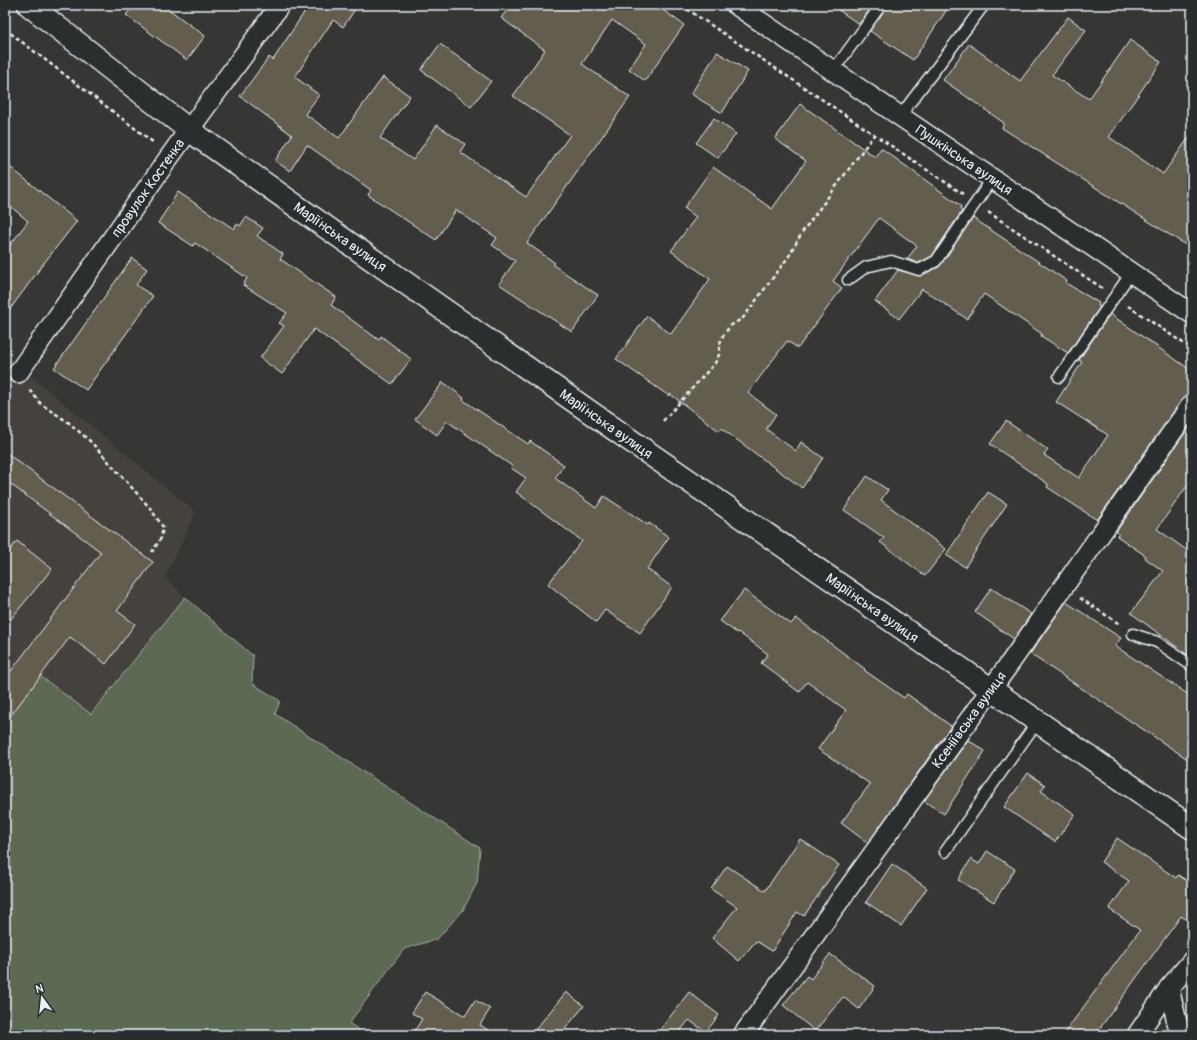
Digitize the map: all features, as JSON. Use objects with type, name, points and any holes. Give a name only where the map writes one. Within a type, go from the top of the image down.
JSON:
[{"type":"main road","name":"Маріїнська вулиця","points":[[29,5],[189,130],[636,445],[1192,828]]},
{"type":"street","name":"провулок Костенка","points":[[23,380],[170,156],[280,5]]},
{"type":"street","name":"Пушкінська вулиця","points":[[736,5],[1192,314]]},
{"type":"street","name":"Ксеніївська вулиця","points":[[743,1035],[990,690],[1192,404]]},
{"type":"street","points":[[1137,1035],[1169,988],[1192,961]]},
{"type":"street","points":[[1169,988],[1180,1035]]},
{"type":"lane","points":[[833,71],[881,5]]},
{"type":"lane","points":[[900,116],[984,5]]},
{"type":"lane","points":[[848,280],[866,267],[891,261],[919,270],[936,261],[992,179]]},
{"type":"lane","points":[[1059,377],[1131,273]]},
{"type":"lane","points":[[1132,634],[1157,642],[1192,666]]},
{"type":"lane","points":[[945,852],[1037,722]]},
{"type":"path","points":[[681,5],[1192,349]]},
{"type":"path","points":[[5,29],[170,156]]},
{"type":"path","points":[[663,421],[715,363],[721,339],[730,326],[743,318],[789,256],[803,231],[874,135]]},
{"type":"path","points":[[23,380],[41,404],[68,422],[90,442],[150,508],[162,527],[161,538],[152,552]]},
{"type":"path","points":[[1064,586],[1132,634]]},
{"type":"shaded area","points":[[5,355],[196,512],[165,577],[185,597],[91,714],[41,676],[5,723]]},
{"type":"green space","points":[[185,597],[253,656],[252,683],[280,701],[275,714],[480,848],[477,883],[463,910],[437,939],[404,949],[349,1023],[366,1035],[5,1035],[5,723],[40,676],[91,714]]},
{"type":"building","points":[[134,5],[163,5],[205,36],[187,60],[126,15]]},
{"type":"building","points":[[309,5],[358,5],[343,27],[333,20],[295,77],[319,95],[305,114],[339,138],[383,77],[410,96],[380,138],[413,160],[437,125],[465,144],[460,152],[526,197],[570,135],[513,96],[545,50],[501,18],[511,5],[656,5],[684,25],[645,81],[629,69],[646,44],[612,20],[582,64],[630,97],[527,243],[555,263],[553,265],[598,295],[572,332],[499,284],[515,261],[492,245],[497,238],[456,210],[436,240],[368,195],[371,190],[307,145],[290,171],[275,161],[292,135],[240,96],[269,57],[273,60]]},
{"type":"building","points":[[831,5],[873,5],[859,24]]},
{"type":"building","points":[[887,5],[950,5],[913,60],[870,31]]},
{"type":"building","points":[[1068,17],[1086,30],[1052,75],[1089,99],[1130,40],[1161,62],[1109,137],[1163,174],[1192,133],[1192,249],[1002,128],[1004,123],[943,80],[969,44],[1020,81]]},
{"type":"building","points":[[440,44],[491,81],[471,107],[421,70]]},
{"type":"building","points":[[717,52],[748,71],[722,113],[691,94]]},
{"type":"building","points":[[800,104],[875,157],[881,148],[961,206],[960,209],[962,211],[932,256],[918,263],[907,259],[917,246],[879,218],[833,281],[842,288],[798,348],[787,341],[748,393],[776,414],[766,429],[796,451],[801,442],[823,458],[802,488],[721,428],[719,431],[670,394],[669,396],[616,359],[647,316],[671,334],[710,279],[671,251],[696,217],[684,208],[713,167],[772,209],[806,161],[775,139]]},
{"type":"building","points":[[714,118],[736,134],[718,158],[696,143]]},
{"type":"building","points":[[5,163],[77,221],[5,316],[5,252],[28,221],[5,202]]},
{"type":"building","points":[[178,192],[234,229],[237,224],[240,226],[246,217],[263,228],[257,236],[283,254],[280,259],[336,297],[331,305],[379,340],[381,336],[411,359],[392,384],[314,329],[282,374],[260,358],[284,326],[279,323],[287,313],[243,285],[247,278],[195,243],[193,246],[158,223]]},
{"type":"building","points":[[973,218],[1067,281],[1066,283],[1099,303],[1098,306],[1100,307],[1068,353],[1041,336],[1042,334],[984,294],[967,319],[922,289],[899,319],[875,301],[898,270],[920,276],[939,267]]},
{"type":"building","points":[[132,258],[147,269],[136,285],[153,296],[86,390],[54,368]]},
{"type":"building","points":[[1110,314],[1192,371],[1192,393],[1183,398],[1097,520],[1047,487],[1048,484],[990,444],[1006,421],[1048,450],[1044,455],[1079,478],[1108,435],[1056,402],[1082,362],[1079,360]]},
{"type":"building","points":[[443,382],[464,398],[463,400],[528,444],[530,441],[564,465],[555,478],[596,508],[604,496],[669,537],[647,569],[672,587],[640,633],[605,610],[596,622],[548,584],[582,541],[516,492],[526,478],[511,468],[512,466],[447,421],[437,435],[415,419]]},
{"type":"building","points":[[1192,423],[1192,479],[1157,529],[1192,554],[1192,658],[1131,613],[1163,571],[1145,558],[1146,556],[1117,536],[1119,534],[1116,532]]},
{"type":"building","points":[[5,452],[153,562],[117,611],[135,624],[106,664],[70,637],[5,723],[5,679],[101,552],[5,480]]},
{"type":"building","points":[[867,476],[888,490],[881,500],[946,549],[925,576],[880,542],[884,538],[844,510]]},
{"type":"building","points":[[988,492],[1007,504],[965,567],[946,555]]},
{"type":"building","points":[[17,541],[52,569],[5,626],[5,556]]},
{"type":"building","points":[[991,588],[1031,614],[1014,639],[975,612]]},
{"type":"building","points":[[744,590],[791,624],[796,618],[865,669],[864,670],[904,698],[907,694],[951,726],[868,843],[841,823],[870,784],[818,749],[846,710],[807,682],[799,692],[761,663],[768,654],[720,621]]},
{"type":"building","points":[[1066,602],[1121,638],[1115,646],[1192,697],[1192,762],[1030,654]]},
{"type":"building","points":[[968,740],[985,751],[944,814],[924,801]]},
{"type":"building","points":[[1028,773],[1045,785],[1041,791],[1075,814],[1055,842],[1004,807]]},
{"type":"building","points":[[1117,838],[1176,878],[1178,875],[1192,884],[1192,924],[1181,916],[1095,1035],[1063,1035],[1140,930],[1109,909],[1129,881],[1101,862]]},
{"type":"building","points":[[800,839],[839,865],[804,916],[797,912],[772,951],[756,941],[739,961],[712,938],[737,907],[711,889],[727,866],[765,891]]},
{"type":"building","points":[[987,851],[1015,869],[994,902],[958,880],[971,859],[979,864]]},
{"type":"building","points":[[892,864],[927,888],[901,926],[866,902]]},
{"type":"building","points":[[830,954],[875,986],[859,1009],[843,997],[815,1031],[783,1005],[807,976],[811,979]]},
{"type":"building","points":[[425,992],[465,1016],[475,1000],[490,1009],[480,1025],[496,1035],[412,1035],[422,1019],[412,1013]]},
{"type":"building","points":[[566,992],[584,1006],[560,1035],[531,1035]]},
{"type":"building","points":[[689,992],[719,1015],[706,1032],[689,1020],[677,1035],[656,1035]]}]
